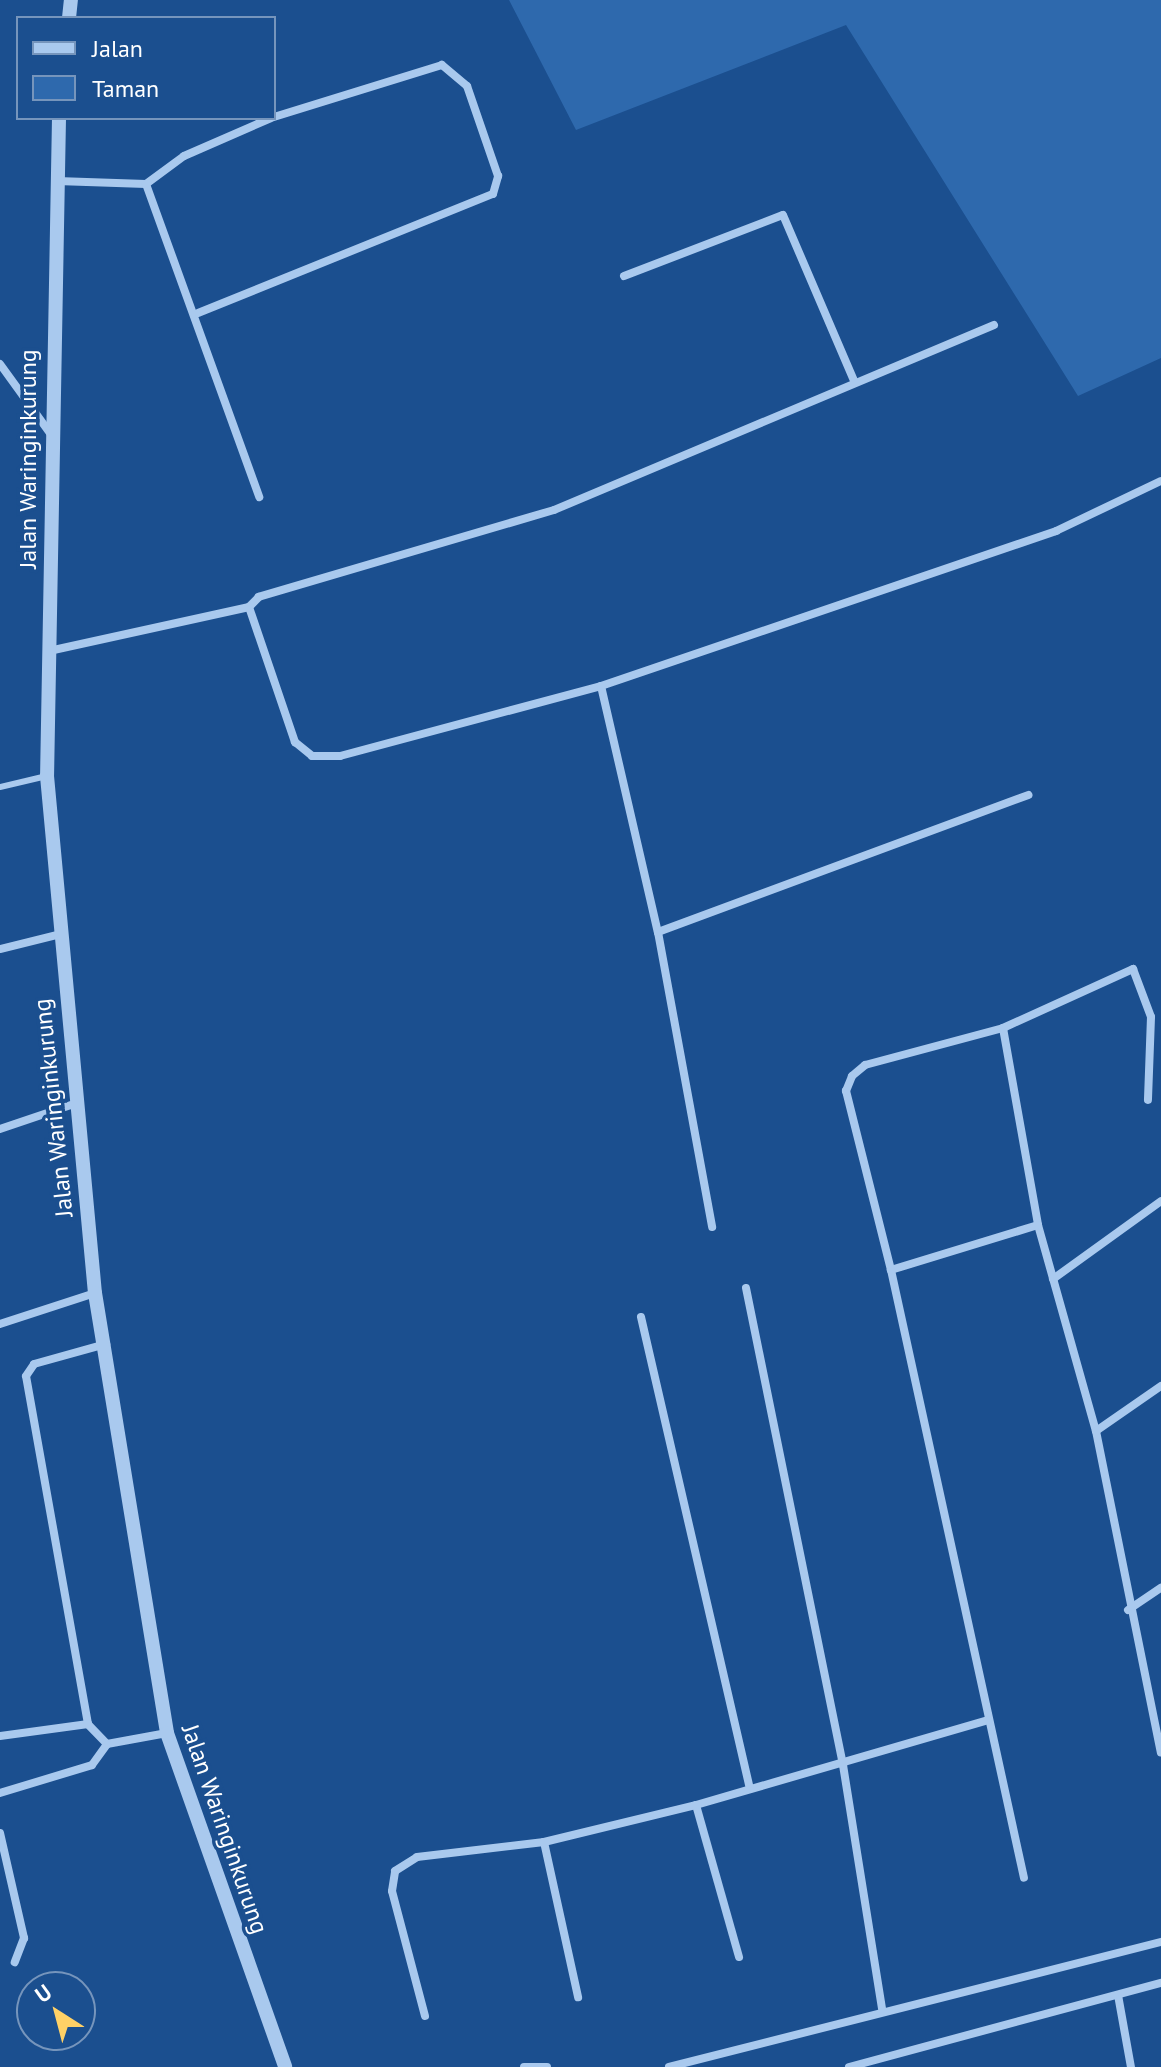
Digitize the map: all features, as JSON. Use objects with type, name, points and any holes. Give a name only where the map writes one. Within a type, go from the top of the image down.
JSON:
[{"type":"street","points":[[198,313],[493,194],[498,176],[456,70],[425,67],[276,116]]},
{"type":"street","name":"Jalan Waringinkurung","points":[[59,120],[54,181],[47,776],[57,935],[95,1293],[107,1344],[167,1733],[285,2067]]},
{"type":"street","points":[[54,181],[146,184],[184,156],[265,120]]},
{"type":"street","points":[[146,184],[198,313],[259,497]]},
{"type":"street","points":[[624,276],[783,215],[854,381]]},
{"type":"street","points":[[49,651],[249,607],[259,597],[554,510],[854,381],[994,325]]},
{"type":"street","points":[[0,364],[50,433]]},
{"type":"street","points":[[249,607],[295,742],[312,756],[340,756],[601,686],[1056,531],[1161,481]]},
{"type":"street","points":[[601,686],[658,932],[712,1227]]},
{"type":"street","points":[[658,932],[1028,795]]},
{"type":"street","points":[[0,949],[57,935]]},
{"type":"street","points":[[1024,1878],[891,1270],[846,1091],[852,1076],[865,1065],[1003,1028],[1126,969],[1136,974],[1151,1017],[1148,1100]]},
{"type":"street","points":[[1151,1017],[1161,1011]]},
{"type":"street","points":[[1003,1028],[1038,1225],[1096,1431],[1128,1610],[1161,1752]]},
{"type":"street","points":[[0,1129],[74,1104]]},
{"type":"street","points":[[1053,1279],[1161,1201]]},
{"type":"street","points":[[891,1270],[1038,1225]]},
{"type":"street","points":[[746,1288],[843,1765],[882,2009]]},
{"type":"street","points":[[0,1324],[95,1293]]},
{"type":"street","points":[[641,1317],[750,1788]]},
{"type":"street","points":[[107,1344],[34,1364],[26,1376],[88,1724],[107,1744]]},
{"type":"street","points":[[1096,1431],[1161,1386]]},
{"type":"street","points":[[1128,1610],[1161,1588]]},
{"type":"street","points":[[425,2016],[392,1891],[395,1871],[417,1857],[544,1842],[843,1765],[988,1720]]},
{"type":"street","points":[[0,1736],[88,1724]]},
{"type":"street","points":[[0,1793],[92,1765],[107,1744],[167,1733]]},
{"type":"street","points":[[696,1805],[739,1957]]},
{"type":"street","points":[[0,1833],[24,1938],[15,1962]]},
{"type":"street","points":[[544,1842],[578,1997]]},
{"type":"street","points":[[669,2067],[882,2009],[1161,1943]]},
{"type":"street","points":[[849,2067],[1161,1983]]},
{"type":"street","points":[[1118,1995],[1131,2067]]},
{"type":"street","points":[[524,2067],[547,2067]]},
{"type":"lane","points":[[0,787],[47,776]]},
{"type":"green space","points":[[509,0],[1161,0],[1161,358],[1078,396],[846,25],[576,130]]}]
